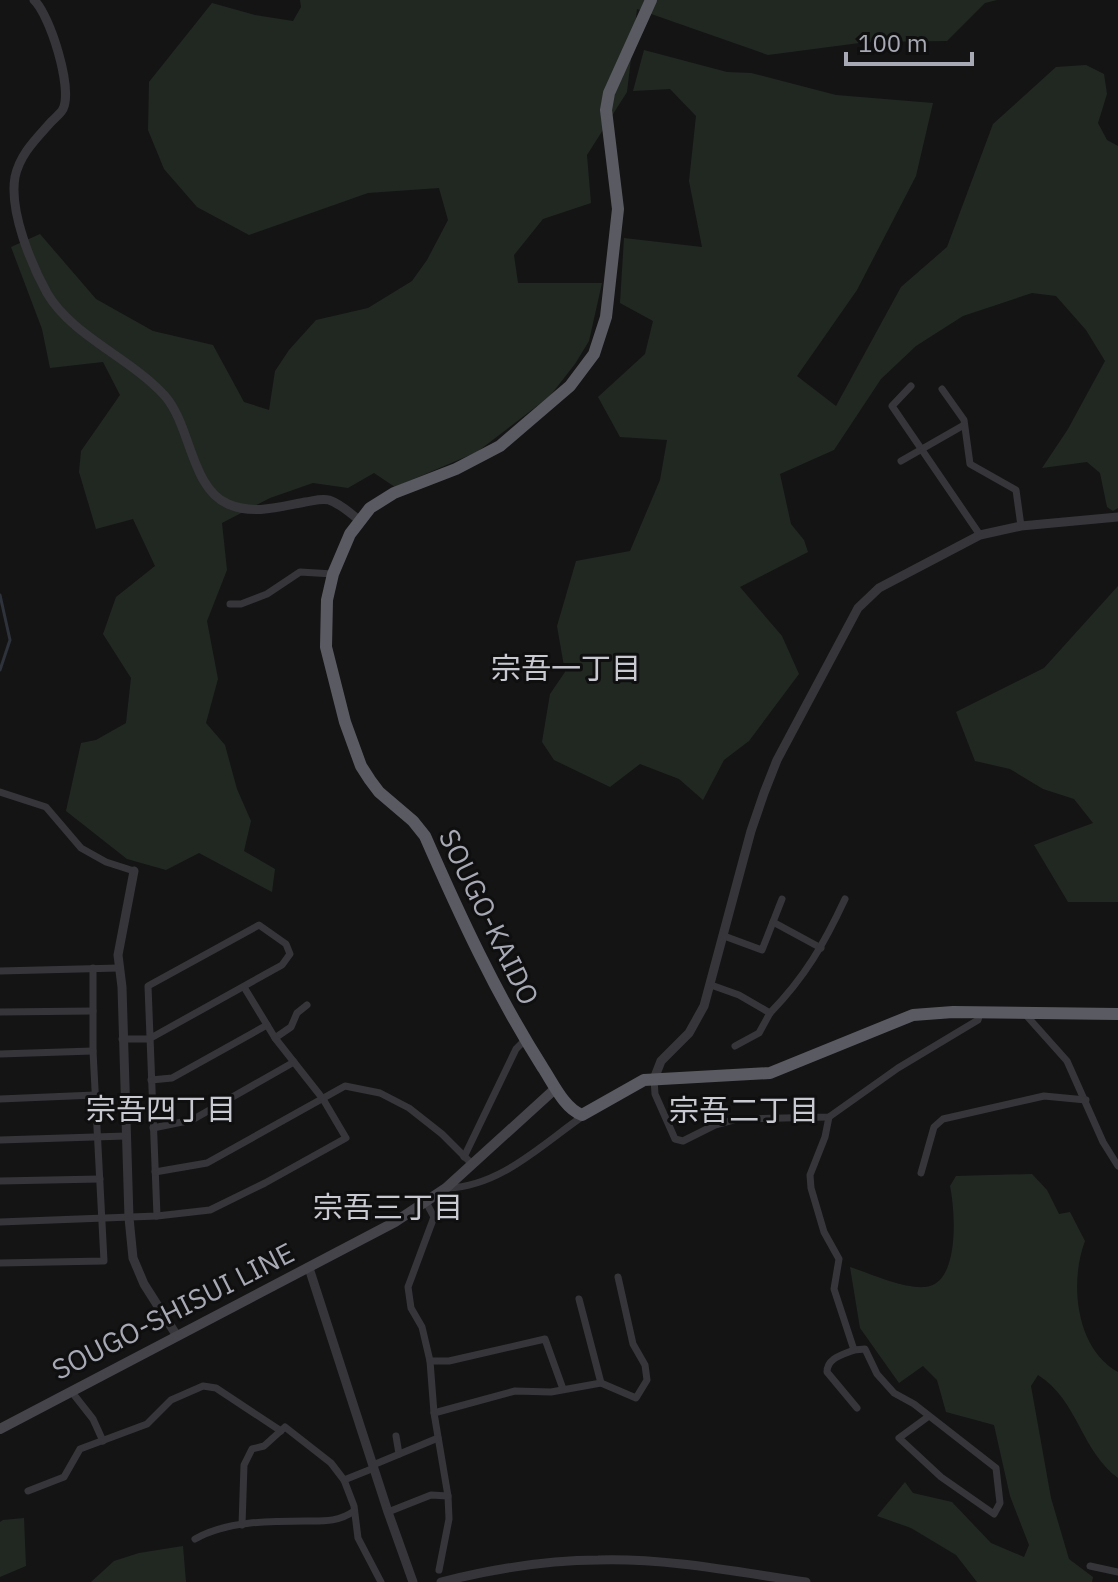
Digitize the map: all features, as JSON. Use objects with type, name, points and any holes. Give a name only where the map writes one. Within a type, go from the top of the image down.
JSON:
[{"type":"highway","name":"SOUGO-KAIDO","points":[[588,1113],[575,1112],[525,1040],[486,970],[425,836],[413,821],[379,792],[361,766],[345,722],[326,647],[325,624],[333,574],[341,550],[370,508],[383,499],[456,469],[500,446],[570,386],[594,354],[606,317],[618,209],[606,110],[609,93],[651,0]]},
{"type":"highway","points":[[588,1113],[637,1083],[654,1079],[770,1073],[913,1015],[935,1012],[1118,1014]]},
{"type":"main road","name":"SOUGO-SHISUI LINE","points":[[0,1429],[395,1222],[446,1188],[468,1160],[556,1088]]},
{"type":"street","points":[[34,0],[54,37],[65,95],[63,109],[25,152],[15,178],[15,195],[18,222],[46,290],[60,313],[135,368],[167,398],[184,428],[195,464],[213,494],[225,503],[249,511],[325,499],[339,504],[359,520]]},
{"type":"street","points":[[911,386],[892,406],[980,535]]},
{"type":"street","points":[[942,389],[964,425],[970,464],[1016,490],[1021,526]]},
{"type":"street","points":[[901,461],[964,425]]},
{"type":"street","points":[[980,1013],[978,1020],[929,1048],[829,1117],[737,1119],[715,1125],[683,1141],[675,1139],[655,1094],[654,1079],[661,1061],[696,1022],[711,985],[750,833],[777,760],[850,620],[866,598],[879,588],[980,535],[1021,526],[1118,517]]},
{"type":"street","points":[[230,604],[241,604],[267,594],[300,572],[333,574]]},
{"type":"street","points":[[0,792],[46,807],[81,848],[106,862],[134,871],[118,955],[129,1218],[133,1258],[144,1284],[177,1336]]},
{"type":"street","points":[[724,936],[762,950],[782,899]]},
{"type":"street","points":[[735,1046],[759,1033],[770,1013],[796,986],[821,948],[845,899]]},
{"type":"street","points":[[773,922],[821,948]]},
{"type":"street","points":[[122,1039],[149,1039],[282,965],[290,954],[286,944],[259,925],[148,986],[149,1039],[157,1216]]},
{"type":"street","points":[[0,1263],[104,1261],[93,1051],[93,968]]},
{"type":"street","points":[[0,971],[119,968]]},
{"type":"street","points":[[711,985],[739,995],[770,1013]]},
{"type":"street","points":[[0,1222],[129,1218],[210,1210],[346,1138],[323,1099],[275,1038],[244,987]]},
{"type":"street","points":[[275,1038],[291,1027],[297,1013],[307,1005]]},
{"type":"street","points":[[0,1012],[93,1011]]},
{"type":"street","points":[[1023,1013],[1067,1061],[1107,1151],[1118,1166]]},
{"type":"street","points":[[151,1080],[172,1078],[267,1025]]},
{"type":"street","points":[[155,1172],[207,1163],[345,1086],[380,1093],[409,1108],[468,1160],[516,1049],[525,1040]]},
{"type":"street","points":[[0,1054],[93,1051]]},
{"type":"street","points":[[153,1128],[192,1120],[294,1062]]},
{"type":"street","points":[[0,1099],[95,1095]]},
{"type":"street","points":[[921,1173],[934,1127],[943,1119],[1044,1096],[1086,1100]]},
{"type":"street","points":[[446,1188],[479,1183],[510,1169],[588,1113]]},
{"type":"street","points":[[829,1117],[825,1137],[810,1175],[811,1188],[824,1232],[839,1259],[834,1289],[854,1350]]},
{"type":"street","points":[[0,1140],[126,1136]]},
{"type":"street","points":[[0,1181],[100,1179]]},
{"type":"street","points":[[426,1202],[434,1217],[408,1287],[411,1308],[422,1327],[430,1361],[434,1413],[448,1496],[449,1519],[439,1570]]},
{"type":"street","points":[[309,1268],[413,1582]]},
{"type":"street","points":[[434,1413],[515,1391],[563,1389],[601,1383],[636,1398],[647,1380],[645,1365],[633,1344],[618,1277]]},
{"type":"street","points":[[579,1299],[601,1383]]},
{"type":"street","points":[[430,1361],[449,1361],[545,1339],[563,1389]]},
{"type":"street","points":[[857,1408],[827,1372],[827,1366],[831,1360],[854,1350],[865,1349],[877,1374],[894,1393],[929,1416],[996,1468],[1000,1503],[994,1514],[941,1477],[899,1438],[929,1416]]},
{"type":"street","points":[[28,1491],[64,1477],[80,1449],[147,1424],[171,1400],[203,1386],[216,1388],[281,1431]]},
{"type":"street","points":[[71,1391],[93,1419],[103,1441]]},
{"type":"street","points":[[242,1525],[244,1461],[252,1449],[264,1446],[285,1427],[331,1463],[344,1480],[354,1511],[358,1538],[381,1582]]},
{"type":"street","points":[[396,1436],[399,1454]]},
{"type":"street","points":[[344,1480],[438,1438]]},
{"type":"street","points":[[388,1512],[431,1495],[448,1496]]},
{"type":"street","points":[[195,1539],[227,1526],[325,1522],[354,1511]]},
{"type":"street","points":[[441,1582],[561,1561],[642,1561],[806,1582]]},
{"type":"street","points":[[1090,1566],[1118,1572]]},
{"type":"shaded area","points":[[300,0],[997,0],[985,3],[947,41],[867,42],[768,55],[637,9],[627,92],[587,155],[591,203],[543,219],[514,255],[518,283],[602,283],[589,341],[550,396],[477,452],[395,487],[374,473],[348,488],[313,483],[270,498],[222,523],[227,570],[207,621],[218,679],[206,723],[225,745],[237,789],[251,821],[244,851],[275,869],[272,892],[199,853],[166,870],[127,859],[66,811],[81,743],[96,740],[126,723],[131,678],[103,634],[116,597],[155,566],[133,519],[96,529],[79,472],[81,451],[120,395],[103,362],[50,368],[42,329],[11,247],[40,234],[96,299],[153,331],[213,345],[244,402],[269,410],[275,371],[316,320],[368,308],[412,281],[448,220],[439,188],[368,193],[249,235],[197,207],[164,169],[148,130],[149,82],[212,3],[293,21],[301,7]]},
{"type":"shaded area","points":[[644,50],[727,72],[751,73],[836,95],[933,103],[916,176],[857,290],[797,376],[836,406],[901,287],[947,247],[993,124],[1056,67],[1086,65],[1104,74],[1107,94],[1098,123],[1107,140],[1118,146],[1118,508],[1113,511],[1107,507],[1100,473],[1087,462],[1042,468],[1068,429],[1105,361],[1086,330],[1056,296],[1032,293],[963,316],[916,346],[881,379],[834,450],[780,474],[791,524],[804,540],[808,552],[740,587],[782,636],[799,674],[749,741],[724,760],[703,800],[679,779],[640,764],[610,787],[554,760],[542,742],[550,694],[565,672],[557,626],[576,561],[630,551],[660,480],[667,440],[620,437],[598,397],[645,354],[653,321],[620,303],[624,238],[702,247],[689,181],[696,116],[670,89],[633,91]]},
{"type":"shaded area","points":[[1118,586],[1118,902],[1068,902],[1034,845],[1093,823],[1074,799],[1043,789],[1010,769],[975,761],[956,712],[1044,668]]},
{"type":"shaded area","points":[[1032,1174],[1047,1190],[1059,1214],[1070,1212],[1085,1241],[1078,1276],[1080,1314],[1093,1348],[1118,1372],[1118,1478],[1096,1454],[1071,1411],[1051,1385],[1038,1375],[1031,1386],[1051,1498],[1069,1559],[1093,1577],[1092,1582],[977,1582],[956,1555],[911,1528],[877,1516],[905,1482],[913,1493],[952,1502],[991,1543],[1024,1557],[1029,1545],[1010,1496],[994,1425],[946,1412],[937,1380],[923,1366],[899,1383],[860,1328],[850,1267],[901,1284],[930,1286],[940,1280],[951,1256],[954,1225],[950,1186],[956,1176]]},
{"type":"shaded area","points":[[24,1518],[26,1566],[0,1577],[0,1522]]},
{"type":"shaded area","points":[[183,1546],[186,1582],[91,1582],[114,1561],[139,1553]]},
{"type":"waterway","points":[[0,595],[10,640],[0,670]]},
{"type":"district","name":"宗吾一丁目","points":[[566,669]]},
{"type":"district","name":"宗吾四丁目","points":[[161,1110]]},
{"type":"district","name":"宗吾二丁目","points":[[744,1111]]},
{"type":"district","name":"宗吾三丁目","points":[[388,1208]]}]
